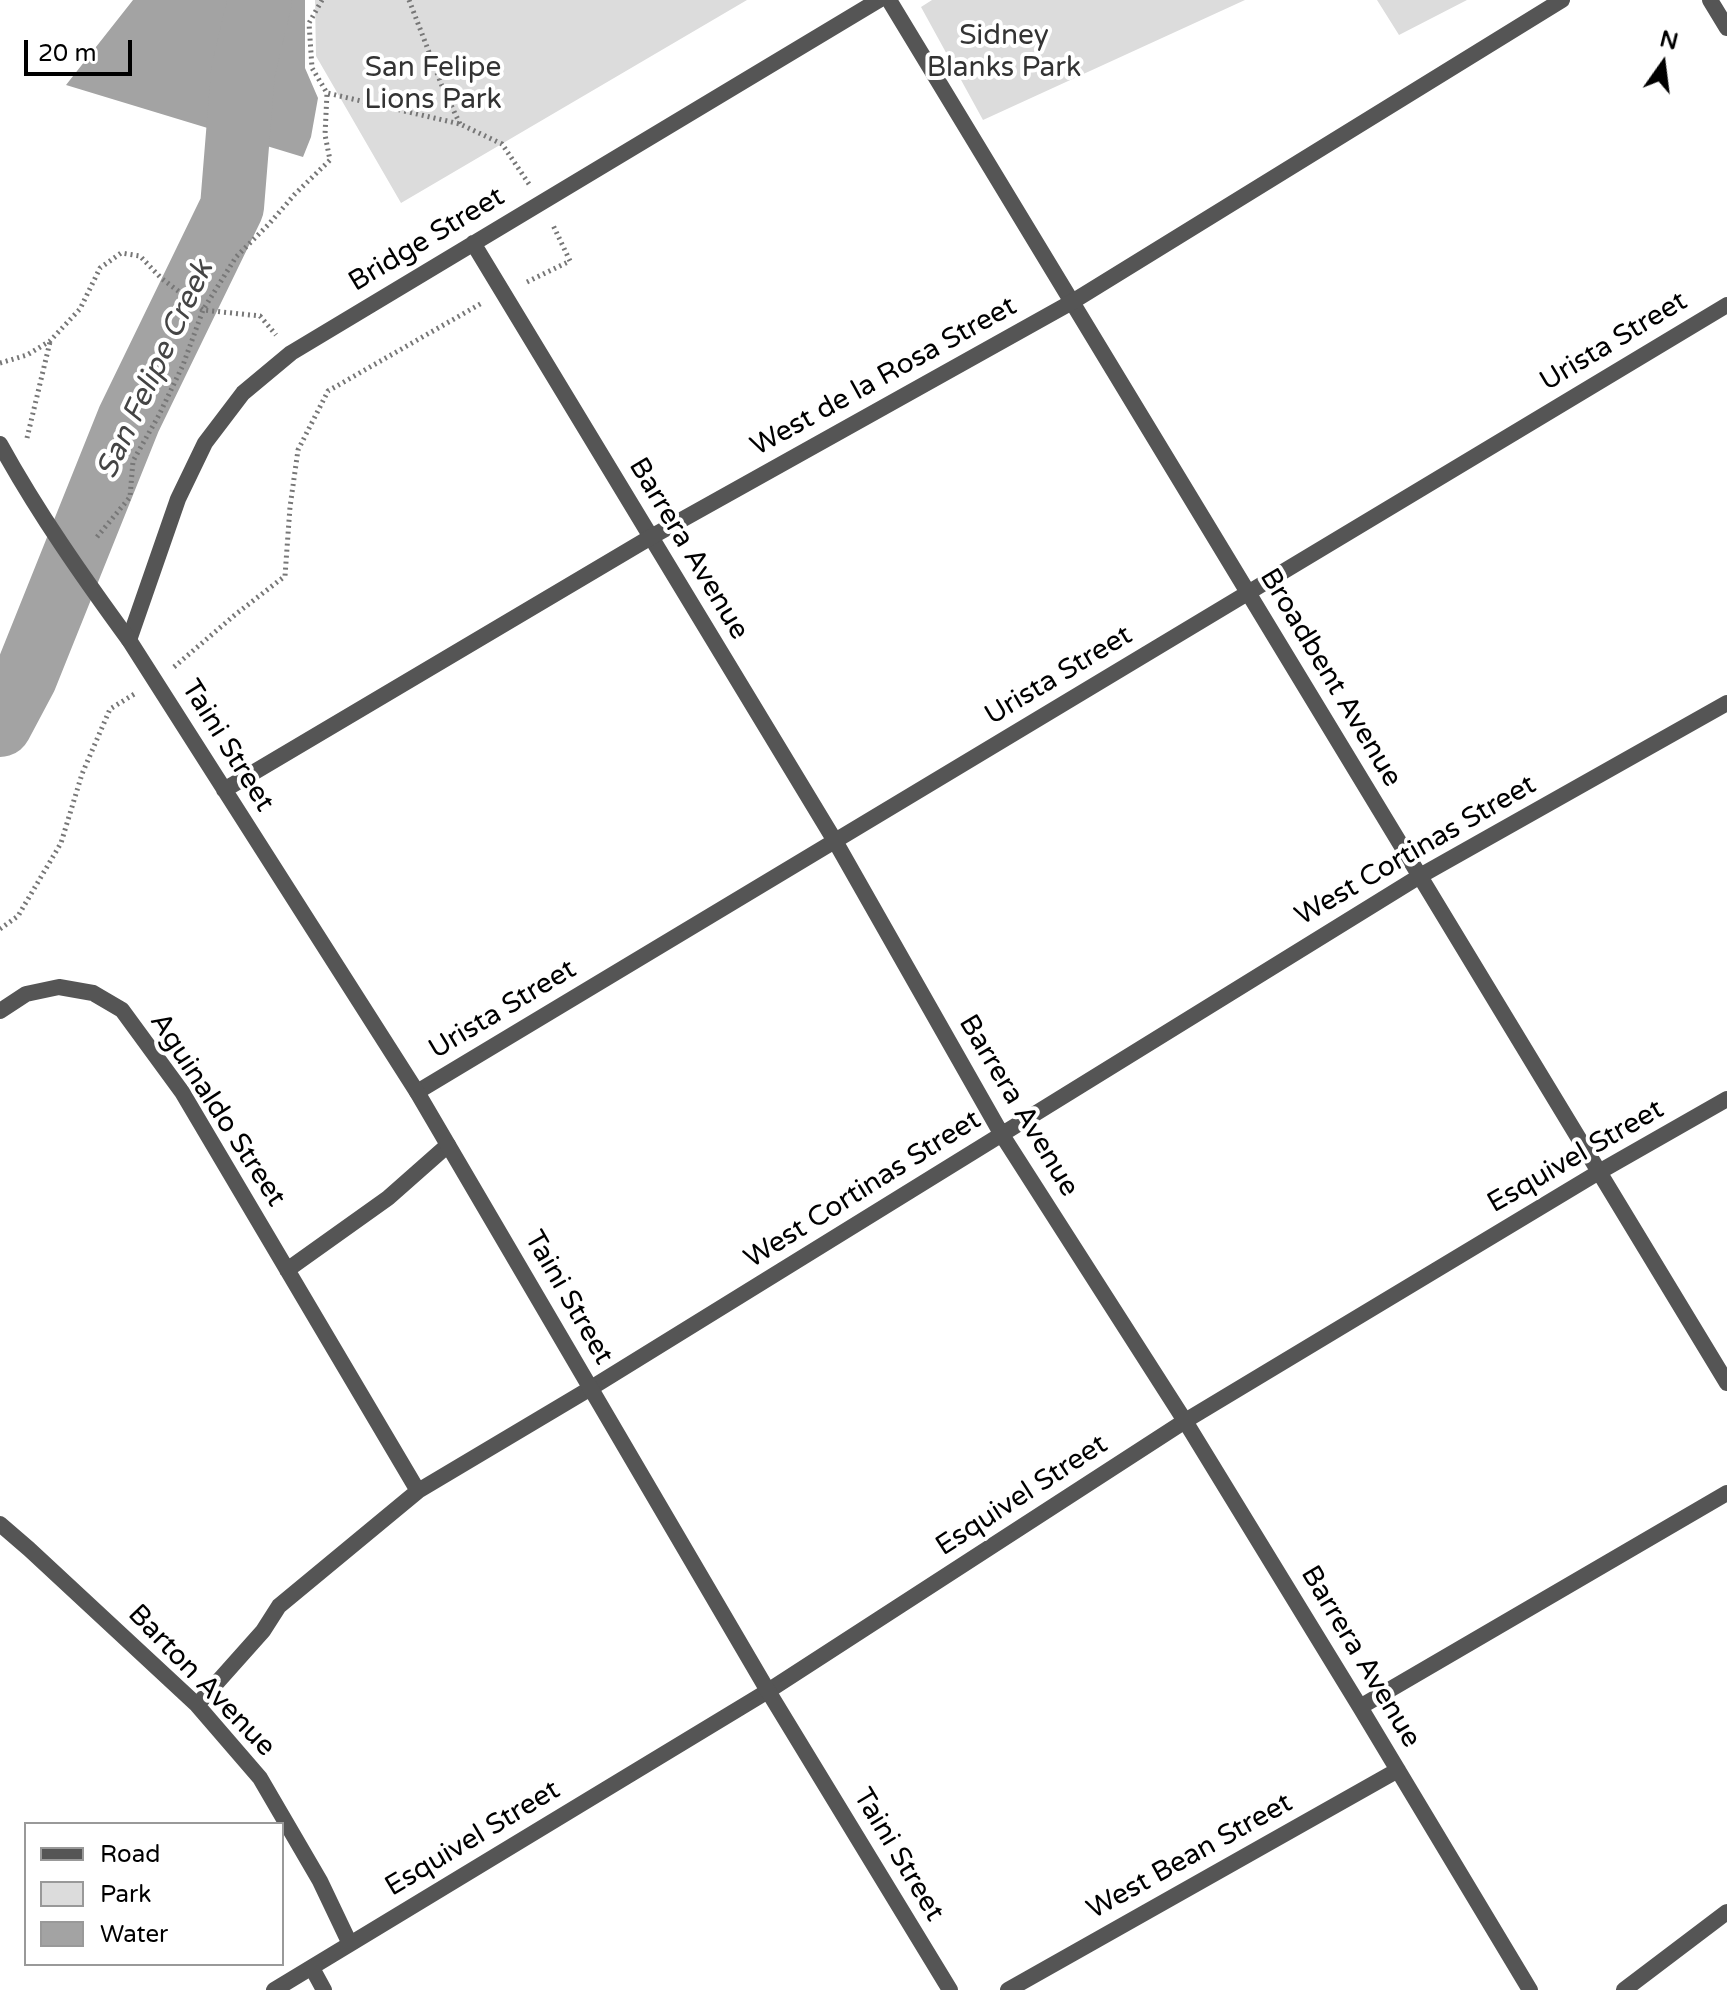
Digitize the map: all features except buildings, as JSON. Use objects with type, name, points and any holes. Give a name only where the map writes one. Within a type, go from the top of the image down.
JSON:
[{"type":"street","name":"Bridge Street","points":[[129,640],[178,499],[205,443],[243,393],[291,353],[879,0]]},
{"type":"street","name":"Broadbent Avenue","points":[[889,0],[1727,1383]]},
{"type":"street","name":"West de la Rosa Street","points":[[224,790],[651,537],[1072,302],[1562,0]]},
{"type":"street","points":[[1710,0],[1727,28]]},
{"type":"street","name":"Barrera Avenue","points":[[473,243],[835,841],[1002,1135],[1185,1421],[1530,1990]]},
{"type":"street","name":"Urista Street","points":[[417,1092],[1727,305]]},
{"type":"street","name":"Taini Street","points":[[0,444],[22,484],[155,680],[417,1092],[768,1691],[950,1990]]},
{"type":"street","name":"West Cortinas Street","points":[[197,1705],[263,1631],[279,1606],[418,1491],[591,1388],[1420,876],[1727,703]]},
{"type":"street","name":"Aguinaldo Street","points":[[0,1011],[26,994],[59,987],[93,993],[122,1010],[182,1092],[418,1491]]},
{"type":"street","name":"Esquivel Street","points":[[312,1968],[768,1691],[1185,1421],[1599,1172],[1727,1099]]},
{"type":"street","points":[[287,1270],[388,1198],[448,1145]]},
{"type":"street","points":[[1360,1707],[1727,1493]]},
{"type":"street","name":"Barton Avenue","points":[[0,1524],[197,1705],[260,1778],[320,1881],[350,1944]]},
{"type":"street","name":"West Bean Street","points":[[1008,1990],[1398,1770]]},
{"type":"street","points":[[1624,1990],[1727,1912]]},
{"type":"street","points":[[274,1990],[312,1968],[324,1990]]},
{"type":"path","points":[[97,537],[130,497],[133,461],[183,365],[203,310],[236,257],[330,160],[325,135],[327,93],[312,68],[309,23],[322,0]]},
{"type":"path","points":[[409,0],[460,124]]},
{"type":"path","points":[[0,929],[18,916],[61,843],[82,774],[110,709],[179,663],[285,576],[298,450],[328,391],[478,305],[570,261],[542,202],[502,144],[460,124],[327,93]]},
{"type":"path","points":[[0,363],[27,355],[50,341],[80,309],[100,268],[121,253],[140,256],[161,278],[203,310],[260,316],[291,353]]},
{"type":"path","points":[[26,443],[50,341]]},
{"type":"green space","name":"San Felipe Lions Park","points":[[315,0],[747,0],[401,203],[316,56]]},
{"type":"green space","name":"Sidney Blanks Park","points":[[932,0],[1245,0],[983,120],[921,7]]},
{"type":"green space","points":[[1377,0],[1467,0],[1399,35]]},
{"type":"water","points":[[133,0],[305,0],[305,68],[318,98],[311,137],[303,157],[66,85]]},
{"type":"waterway","name":"San Felipe Creek","points":[[0,725],[25,678],[129,419],[232,207],[243,72],[260,0]]}]
